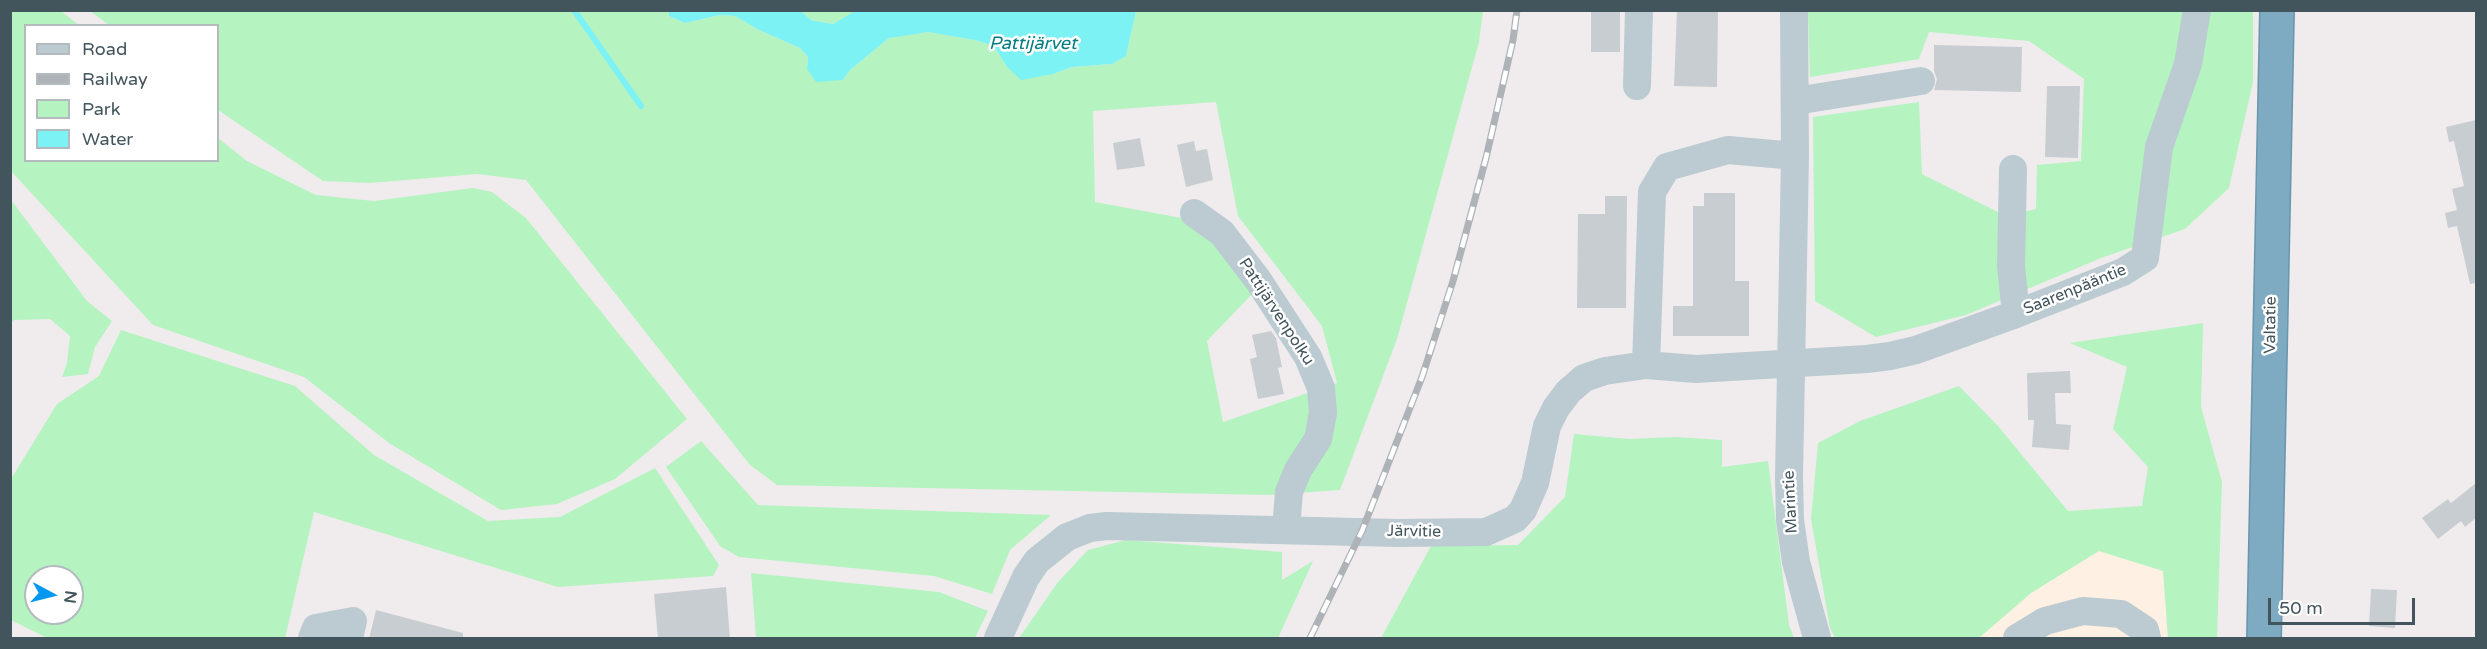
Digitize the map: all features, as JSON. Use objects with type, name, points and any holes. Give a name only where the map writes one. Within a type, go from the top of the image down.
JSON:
[{"type":"highway","name":"Valtatie","points":[[2264,639],[2277,10]]},
{"type":"street","points":[[1637,86],[1639,10]]},
{"type":"street","name":"Marintie","points":[[1794,10],[1795,156],[1791,520],[1796,562],[1817,639]]},
{"type":"street","name":"Saarenpääntie","points":[[1791,363],[1890,356],[1916,350],[2123,272],[2145,258],[2159,147],[2188,64],[2198,10]]},
{"type":"street","points":[[1795,101],[1921,81]]},
{"type":"street","points":[[1646,365],[1652,192],[1667,167],[1728,150],[1795,156]]},
{"type":"street","points":[[2013,169],[2011,266],[2016,314]]},
{"type":"street","name":"Pattijärvenpolku","points":[[1194,213],[1222,233],[1258,280],[1308,357],[1321,388],[1323,413],[1318,439],[1298,470],[1289,492],[1286,529]]},
{"type":"street","name":"Järvitie","points":[[998,639],[1026,577],[1037,561],[1067,537],[1090,528],[1107,526],[1486,532],[1502,527],[1515,519],[1530,498],[1547,426],[1556,408],[1568,392],[1584,378],[1605,371],[1646,365],[1696,369],[1791,363]]},
{"type":"street","points":[[2017,639],[2045,621],[2083,611],[2121,614],[2145,630],[2147,639]]},
{"type":"street","points":[[312,639],[316,628],[352,621],[349,639]]},
{"type":"shaded area","points":[[2099,551],[2164,571],[2168,638],[1979,638],[2031,593]]},
{"type":"green space","points":[[11,10],[61,11],[78,24],[24,24],[24,162],[219,162],[219,139],[247,161],[316,195],[374,201],[473,188],[492,192],[526,218],[687,419],[615,479],[557,504],[501,510],[389,443],[304,377],[153,325],[11,171]]},
{"type":"green space","points":[[669,10],[669,16],[685,23],[720,15],[735,16],[759,30],[800,48],[808,57],[807,69],[843,80],[850,70],[889,38],[905,34],[929,32],[975,40],[994,46],[1007,67],[1053,74],[1072,67],[1112,64],[1126,56],[1136,11],[1483,11],[1479,42],[1397,339],[1340,490],[1268,495],[777,485],[750,465],[526,180],[477,174],[370,183],[323,181],[219,111],[219,24],[108,24],[90,11]],"holes":[[[1216,102],[1238,216],[1322,326],[1337,383],[1223,422],[1207,341],[1255,291],[1198,221],[1095,202],[1093,111]]]},
{"type":"green space","points":[[801,11],[857,11],[833,24],[811,20]]},
{"type":"green space","points":[[1808,11],[2253,11],[2253,82],[2229,188],[2185,229],[2101,258],[1966,315],[1876,337],[1815,301],[1813,117],[1919,102],[1922,174],[2006,216],[2036,209],[2037,165],[2081,161],[2084,79],[2029,41],[1929,32],[1919,59],[1810,77]]},
{"type":"green space","points":[[11,200],[87,301],[112,321],[95,347],[88,374],[62,377],[67,363],[70,336],[50,319],[14,320],[11,323]]},
{"type":"green space","points":[[2203,323],[2201,407],[2222,482],[2217,638],[2168,638],[2163,571],[2099,551],[2031,593],[1979,638],[1835,638],[1830,628],[1811,519],[1818,443],[1860,421],[1959,386],[1998,426],[2068,511],[2142,506],[2148,467],[2113,429],[2127,367],[2070,343]]},
{"type":"green space","points":[[121,330],[295,386],[374,455],[488,521],[560,517],[655,468],[719,565],[713,576],[558,587],[314,512],[285,638],[47,638],[11,620],[11,479],[57,404],[99,376]]},
{"type":"green space","points":[[1574,434],[1629,439],[1675,437],[1722,440],[1722,467],[1768,461],[1789,625],[1794,638],[1381,638],[1431,546],[1518,545],[1565,497]]},
{"type":"green space","points":[[701,441],[758,505],[1051,515],[1010,550],[992,594],[934,576],[739,557],[720,546],[666,467]]},
{"type":"green space","points":[[1126,540],[1282,552],[1282,580],[1313,561],[1278,638],[1019,638],[1058,582],[1088,550]]},
{"type":"green space","points":[[751,573],[939,592],[988,611],[975,638],[756,638]]},
{"type":"water","name":"Pattijärvet","points":[[669,10],[801,11],[811,20],[833,24],[857,10],[1136,11],[1126,56],[1112,64],[1072,67],[1053,74],[1021,80],[1007,67],[994,46],[975,40],[928,32],[889,38],[850,70],[843,80],[816,82],[807,69],[808,57],[800,48],[759,30],[735,16],[720,15],[685,23],[669,16]]},
{"type":"building","points":[[1591,10],[1620,10],[1620,52],[1591,52]]},
{"type":"building","points":[[1677,10],[1718,10],[1717,87],[1674,86]]},
{"type":"building","points":[[1934,45],[2022,47],[2021,92],[1934,90],[1937,79],[1934,71]]},
{"type":"building","points":[[2047,86],[2080,86],[2078,158],[2045,157]]},
{"type":"building","points":[[2476,120],[2476,283],[2470,284],[2457,226],[2448,228],[2445,213],[2457,210],[2452,189],[2464,186],[2454,141],[2449,142],[2446,127]]},
{"type":"building","points":[[1140,138],[1145,166],[1117,170],[1113,143]]},
{"type":"building","points":[[1194,141],[1196,151],[1207,149],[1213,180],[1186,187],[1177,145]]},
{"type":"building","points":[[1704,193],[1735,193],[1735,281],[1749,281],[1749,336],[1673,336],[1673,306],[1693,306],[1693,206],[1704,206]]},
{"type":"building","points":[[1605,196],[1627,196],[1626,308],[1577,308],[1578,214],[1605,214]]},
{"type":"building","points":[[1271,331],[1276,338],[1282,367],[1278,368],[1284,394],[1258,399],[1250,359],[1257,357],[1252,335]]},
{"type":"building","points":[[2070,371],[2071,393],[2055,393],[2056,424],[2071,425],[2069,450],[2032,447],[2034,420],[2028,420],[2027,373]]},
{"type":"building","points":[[2476,483],[2476,518],[2465,527],[2461,521],[2438,539],[2422,518],[2448,499],[2451,503]]},
{"type":"building","points":[[726,587],[730,639],[658,639],[654,594]]},
{"type":"building","points":[[2371,589],[2397,590],[2395,628],[2369,626]]},
{"type":"building","points":[[376,610],[463,633],[463,639],[369,639]]},
{"type":"waterway","points":[[574,10],[641,106]]},
{"type":"railway","points":[[1310,638],[1362,531],[1422,377],[1453,281],[1486,158],[1513,40],[1517,10]]}]
